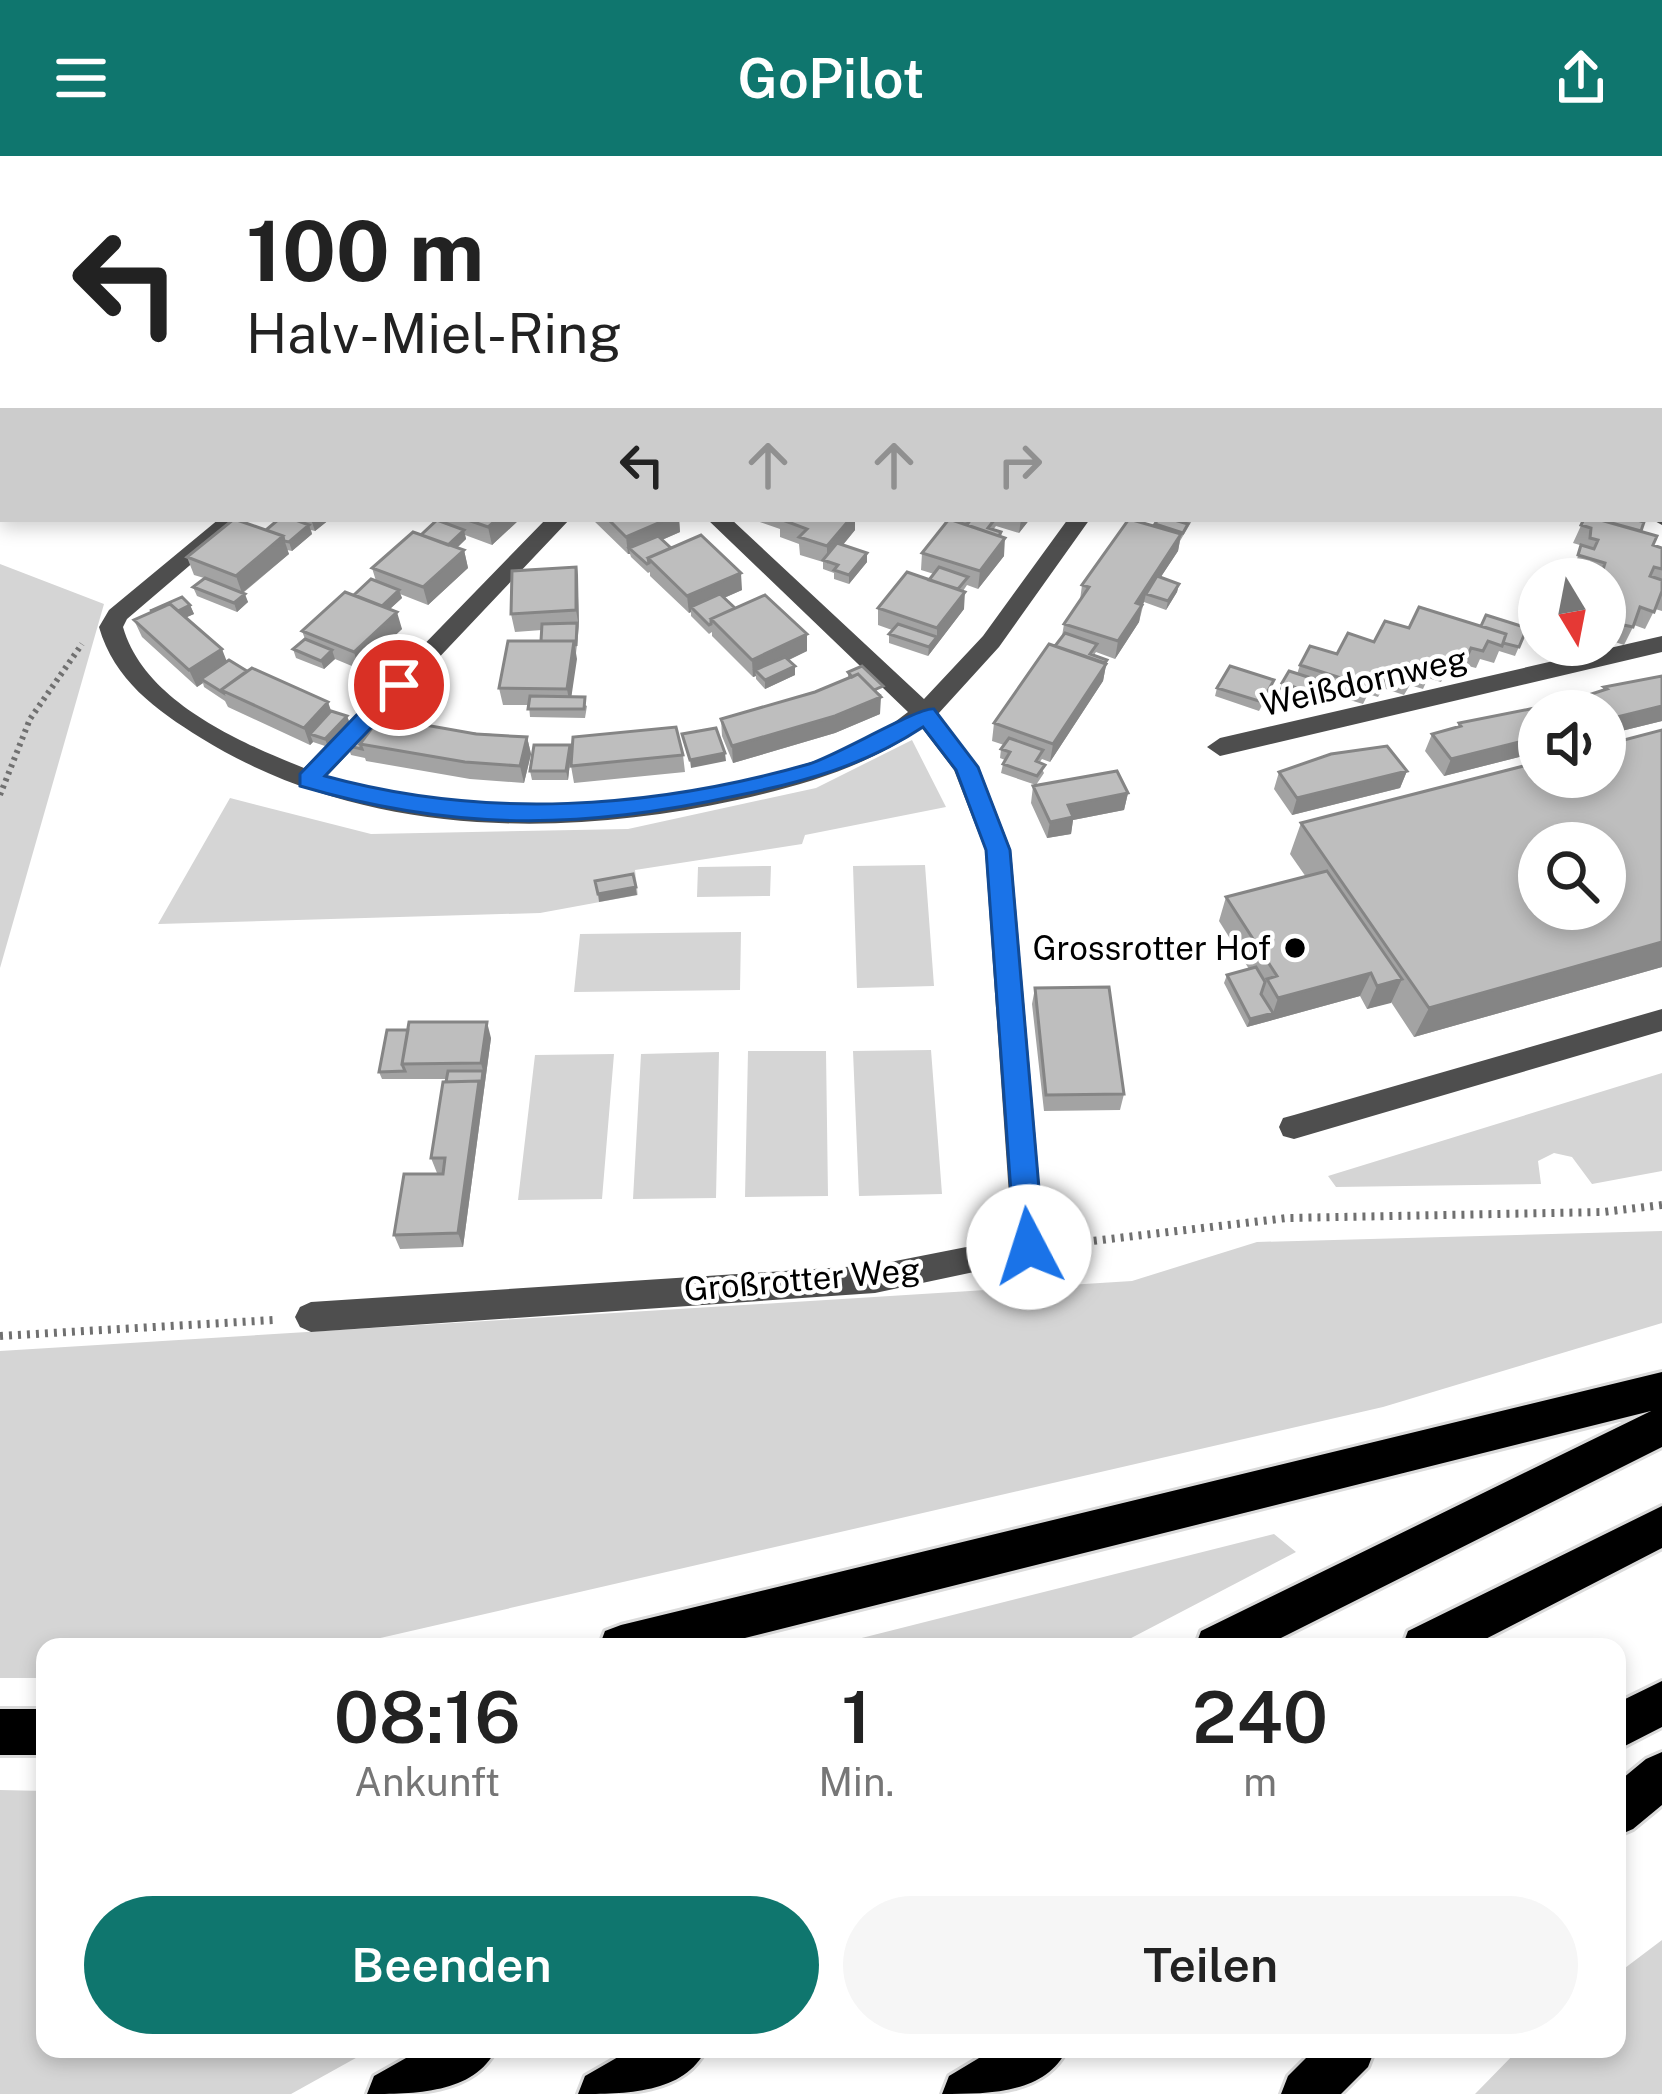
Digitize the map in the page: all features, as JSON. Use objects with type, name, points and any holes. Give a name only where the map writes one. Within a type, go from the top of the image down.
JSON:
[{"type":"highway","points":[[657,1638],[1662,1390]]},
{"type":"highway","points":[[1235,1638],[1662,1426]]},
{"type":"highway","points":[[1442,1638],[1662,1526]]},
{"type":"highway","points":[[1626,1722],[1662,1703]]},
{"type":"highway","points":[[0,1732],[36,1732]]},
{"type":"highway","points":[[1626,1805],[1662,1775]]},
{"type":"highway","points":[[392,2094],[455,2058]]},
{"type":"highway","points":[[603,2094],[665,2058]]},
{"type":"highway","points":[[967,2094],[1027,2058]]},
{"type":"highway","points":[[1306,2094],[1341,2058]]},
{"type":"street","points":[[229,522],[117,615],[111,627],[122,659],[151,692],[251,758],[308,780],[387,802],[470,812],[562,813],[644,808],[816,771],[879,745],[926,715],[959,681],[1077,522]]},
{"type":"street","points":[[308,780],[556,522]]},
{"type":"street","points":[[721,522],[926,715],[967,767],[998,850],[1029,1247]]},
{"type":"street","name":"Weißdornweg","points":[[1220,747],[1662,644]]},
{"type":"street","points":[[1294,1127],[1662,1020]]},
{"type":"street","name":"Großrotter Weg","points":[[311,1317],[875,1279],[1029,1247]]},
{"type":"path","points":[[0,795],[30,718],[72,653],[98,630],[111,627]]},
{"type":"path","points":[[1029,1247],[1287,1218],[1603,1212],[1662,1205]]},
{"type":"path","points":[[0,1336],[311,1317]]},
{"type":"shaded area","points":[[0,564],[104,604],[0,968]]},
{"type":"shaded area","points":[[912,740],[946,807],[805,835],[802,844],[635,870],[638,895],[540,913],[158,924],[230,798],[371,834],[628,829],[816,788]]},
{"type":"shaded area","points":[[925,865],[934,986],[857,988],[853,866]]},
{"type":"shaded area","points":[[771,866],[770,896],[697,897],[698,867]]},
{"type":"shaded area","points":[[741,932],[740,990],[574,992],[580,934]]},
{"type":"shaded area","points":[[931,1050],[942,1194],[859,1196],[853,1051]]},
{"type":"shaded area","points":[[748,1051],[826,1051],[828,1196],[745,1197]]},
{"type":"shaded area","points":[[719,1052],[716,1198],[633,1199],[641,1054]]},
{"type":"shaded area","points":[[614,1054],[602,1199],[518,1200],[535,1055]]},
{"type":"shaded area","points":[[1662,1073],[1662,1171],[1592,1184],[1572,1157],[1554,1153],[1538,1161],[1541,1184],[1336,1187],[1328,1176]]},
{"type":"shaded area","points":[[1662,1231],[1662,1323],[1383,1407],[380,1638],[36,1638],[36,1678],[0,1678],[0,1351],[1132,1281],[1257,1242]]},
{"type":"shaded area","points":[[1274,1534],[1296,1552],[1131,1638],[862,1638]]},
{"type":"shaded area","points":[[0,1790],[36,1791],[36,2058],[356,2058],[291,2094],[0,2094]]},
{"type":"shaded area","points":[[1662,1940],[1662,2094],[1475,2094],[1510,2058],[1626,2058],[1626,1967]]},
{"type":"building","points":[[230,522],[283,536],[236,576],[187,557]]},
{"type":"building","points":[[275,522],[309,525],[289,542],[266,530]]},
{"type":"building","points":[[435,522],[464,530],[448,545],[421,535]]},
{"type":"building","points":[[611,522],[661,522],[626,537]]},
{"type":"building","points":[[788,522],[847,522],[827,546],[799,537],[807,529]]},
{"type":"building","points":[[947,522],[1005,538],[980,571],[922,553]]},
{"type":"building","points":[[993,522],[988,528],[1001,532],[999,536],[967,525]]},
{"type":"building","points":[[1127,522],[1181,534],[1136,603],[1142,605],[1118,641],[1064,624],[1089,587],[1082,585]]},
{"type":"building","points":[[1181,522],[1188,524],[1183,533],[1155,524]]},
{"type":"building","points":[[1608,522],[1657,536],[1653,545],[1662,548],[1662,569],[1654,567],[1650,576],[1662,580],[1662,591],[1654,612],[1640,607],[1633,627],[1626,626],[1626,558],[1578,555],[1581,545],[1594,549],[1598,540],[1590,538],[1591,528],[1581,525]]},
{"type":"building","points":[[1608,522],[1644,522],[1641,531]]},
{"type":"building","points":[[413,532],[464,550],[423,587],[372,568]]},
{"type":"building","points":[[701,535],[741,573],[687,596],[648,558]]},
{"type":"building","points":[[658,536],[671,548],[648,558],[647,564],[629,548]]},
{"type":"building","points":[[837,543],[867,553],[849,575],[823,560]]},
{"type":"building","points":[[576,567],[576,610],[511,614],[512,571]]},
{"type":"building","points":[[939,567],[968,577],[958,589],[929,580]]},
{"type":"building","points":[[907,572],[965,592],[937,628],[878,608]]},
{"type":"building","points":[[1157,576],[1179,584],[1168,601],[1146,594]]},
{"type":"building","points":[[205,578],[245,594],[234,603],[193,587]]},
{"type":"building","points":[[371,579],[399,590],[382,606],[354,595]]},
{"type":"building","points":[[345,592],[397,612],[354,652],[302,631]]},
{"type":"building","points":[[720,594],[735,608],[711,619],[709,625],[691,607]]},
{"type":"building","points":[[765,595],[807,634],[752,660],[711,619]]},
{"type":"building","points":[[182,597],[190,605],[178,611],[170,604],[150,611]]},
{"type":"building","points":[[170,604],[222,649],[189,670],[134,620]]},
{"type":"building","points":[[1419,607],[1506,634],[1502,646],[1488,641],[1483,651],[1471,648],[1466,659],[1453,655],[1448,664],[1435,660],[1429,671],[1416,667],[1411,678],[1389,671],[1384,680],[1374,676],[1369,687],[1300,665],[1310,646],[1337,654],[1348,633],[1374,642],[1385,621],[1409,628]]},
{"type":"building","points":[[1486,615],[1518,625],[1518,647],[1503,643],[1506,634],[1481,626]]},
{"type":"building","points":[[577,623],[576,646],[574,641],[541,641],[542,624]]},
{"type":"building","points":[[898,624],[937,637],[929,647],[889,634]]},
{"type":"building","points":[[1065,633],[1097,644],[1090,654],[1107,660],[1105,663],[1055,646]]},
{"type":"building","points":[[305,639],[332,650],[321,661],[293,649]]},
{"type":"building","points":[[508,641],[574,641],[567,689],[499,688]]},
{"type":"building","points":[[1049,644],[1106,664],[1053,744],[994,723]]},
{"type":"building","points":[[785,657],[795,666],[765,680],[755,670]]},
{"type":"building","points":[[229,660],[247,671],[222,692],[201,679]]},
{"type":"building","points":[[862,666],[883,686],[874,690],[858,674],[852,677],[848,672]]},
{"type":"building","points":[[1230,666],[1274,680],[1262,702],[1217,688]]},
{"type":"building","points":[[252,668],[328,702],[304,728],[221,690]]},
{"type":"building","points":[[1289,671],[1333,685],[1326,698],[1282,683]]},
{"type":"building","points":[[858,674],[881,697],[835,716],[732,746],[721,719],[815,692]]},
{"type":"building","points":[[1662,676],[1662,706],[1626,715],[1626,690],[1604,687]]},
{"type":"building","points":[[530,696],[585,697],[584,709],[528,709]]},
{"type":"building","points":[[331,711],[347,716],[325,739],[310,734]]},
{"type":"building","points":[[1518,711],[1518,742],[1451,759],[1432,734],[1461,726],[1459,723]]},
{"type":"building","points":[[380,717],[476,734],[527,737],[520,766],[360,744]]},
{"type":"building","points":[[366,722],[375,724],[360,744],[362,749],[348,746]]},
{"type":"building","points":[[676,727],[683,755],[571,766],[573,737]]},
{"type":"building","points":[[716,728],[725,753],[690,760],[682,734]]},
{"type":"building","points":[[1662,730],[1662,942],[1429,1008],[1301,823],[1518,767],[1518,798],[1626,798],[1626,739]]},
{"type":"building","points":[[1009,738],[1043,750],[1036,761],[1045,765],[1037,776],[1003,764],[1010,752],[1001,749]]},
{"type":"building","points":[[534,745],[570,745],[566,771],[530,771]]},
{"type":"building","points":[[1387,746],[1407,771],[1297,798],[1279,772],[1331,754]]},
{"type":"building","points":[[1117,771],[1128,793],[1068,805],[1073,817],[1050,822],[1033,786]]},
{"type":"building","name":"Grossrotter Hof","points":[[1327,871],[1402,979],[1377,986],[1371,973],[1278,998],[1267,979],[1277,976],[1226,897]]},
{"type":"building","points":[[633,874],[636,887],[598,894],[595,881]]},
{"type":"building","points":[[1256,967],[1265,982],[1261,994],[1273,1013],[1250,1019],[1227,975]]},
{"type":"building","points":[[1109,987],[1124,1094],[1046,1095],[1035,988]]},
{"type":"building","points":[[409,1022],[487,1022],[481,1063],[402,1064]]},
{"type":"building","points":[[387,1030],[408,1030],[405,1071],[379,1072]]},
{"type":"building","points":[[448,1071],[483,1071],[481,1089],[479,1081],[446,1082]]},
{"type":"building","points":[[479,1081],[458,1233],[394,1235],[404,1174],[443,1174],[445,1158],[431,1158],[443,1082]]},
{"type":"place","name":"Grossrotter Hof","points":[[1295,948]]},
{"type":"route","points":[[399,685],[308,780],[387,802],[470,812],[644,808],[816,771],[879,745],[926,715],[967,767],[998,850],[1029,1247]]}]
